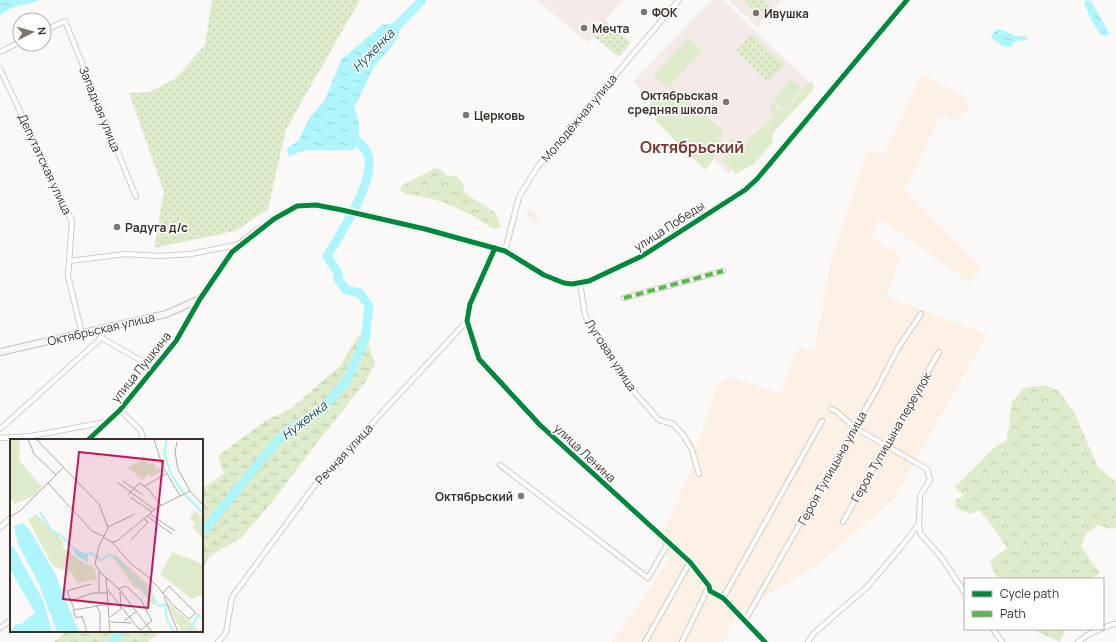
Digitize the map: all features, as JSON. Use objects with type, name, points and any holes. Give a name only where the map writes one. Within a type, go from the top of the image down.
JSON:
[{"type":"street","name":"Молодёжная улица","points":[[505,251],[519,197],[538,166],[679,0]]},
{"type":"street","name":"улица Победы","points":[[200,299],[232,252],[240,244],[274,219],[297,206],[316,205],[342,210],[496,248],[505,251],[554,279],[564,282],[580,283],[600,277],[642,256],[745,190],[757,179],[906,0]]},
{"type":"street","name":"Западная улица","points":[[52,27],[65,21],[136,197]]},
{"type":"street","points":[[0,52],[12,46]]},
{"type":"street","name":"Депутатская улица","points":[[0,69],[72,221],[68,276],[82,334]]},
{"type":"street","points":[[69,261],[126,254],[159,256],[191,254],[240,244]]},
{"type":"street","points":[[467,321],[470,304],[496,248]]},
{"type":"street","points":[[624,298],[723,271]]},
{"type":"street","name":"Луговая улица","points":[[580,283],[585,316],[591,328],[604,341],[629,386],[659,420],[673,424],[684,436],[692,450],[699,474]]},
{"type":"street","name":"Октябрьская улица","points":[[0,352],[166,314],[200,299]]},
{"type":"street","name":"улица Пушкина","points":[[89,439],[120,410],[176,341],[200,299]]},
{"type":"street","name":"Героя Тупицына улица","points":[[744,622],[878,387],[898,348],[920,314]]},
{"type":"street","name":"улица Ленина","points":[[467,321],[479,359],[540,425],[690,562],[713,593],[722,598],[765,642]]},
{"type":"street","name":"Речная улица","points":[[218,642],[226,633],[232,597],[315,485],[467,321]]},
{"type":"street","points":[[0,429],[98,341],[106,328]]},
{"type":"street","points":[[100,337],[154,368]]},
{"type":"street","name":"Героя Тупицына переулок","points":[[843,522],[887,447],[939,352]]},
{"type":"street","points":[[832,409],[836,410],[854,427],[927,469],[930,480],[920,496],[920,533],[934,547],[964,592]]},
{"type":"street","points":[[120,410],[141,431],[143,439]]},
{"type":"street","points":[[722,598],[822,421]]},
{"type":"street","points":[[0,438],[31,436],[106,422]]},
{"type":"street","points":[[500,465],[648,578],[668,543]]},
{"type":"street","points":[[0,528],[10,518]]},
{"type":"street","points":[[808,642],[813,634],[867,587],[919,524]]},
{"type":"street","points":[[645,642],[690,562]]},
{"type":"street","points":[[682,642],[709,586]]},
{"type":"street","points":[[0,628],[10,621]]},
{"type":"street","points":[[1104,628],[1116,623]]},
{"type":"street","points":[[994,630],[1002,642]]},
{"type":"street","points":[[1078,642],[1089,634],[1099,630]]},
{"type":"shaded area","name":"Мечта","points":[[537,0],[622,0],[587,43]]},
{"type":"shaded area","name":"Октябрьская средняя школа","points":[[712,0],[723,0],[813,86],[729,174],[633,82]]},
{"type":"shaded area","name":"Ивушка","points":[[729,0],[782,0],[757,27]]},
{"type":"shaded area","points":[[921,74],[964,96],[968,106],[960,119],[955,121],[944,116],[939,118],[905,191],[982,269],[969,282],[879,218],[872,239],[901,255],[888,295],[872,291],[987,335],[893,500],[816,566],[737,614],[724,642],[612,642],[669,560],[660,540],[691,469],[692,458],[719,382],[734,378],[780,393],[798,347],[814,351],[831,259],[868,149],[884,155]]},
{"type":"shaded area","points":[[531,208],[540,219],[534,224],[525,213]]},
{"type":"green space","points":[[212,0],[360,0],[286,129],[268,209],[235,231],[154,248],[164,192],[129,93],[150,92],[176,78],[205,45]]},
{"type":"green space","points":[[744,0],[763,0],[771,7],[761,18]]},
{"type":"green space","points":[[605,21],[631,43],[619,57],[593,36]]},
{"type":"green space","points":[[752,34],[785,65],[768,82],[736,51]]},
{"type":"green space","points":[[688,38],[702,51],[668,88],[654,75]]},
{"type":"green space","points":[[791,79],[802,88],[784,109],[773,100]]},
{"type":"green space","points":[[812,81],[814,86],[812,91],[774,132],[772,143],[754,164],[735,174],[731,167],[721,163],[729,148],[729,142],[733,137],[740,149],[744,150],[746,142],[775,116],[770,112],[772,102],[776,105],[778,110],[785,111],[800,95],[806,84]]},
{"type":"green space","points":[[679,93],[723,131],[717,152],[705,170],[656,121],[655,116],[662,114],[676,116],[677,114],[673,110],[646,108],[652,101],[664,102]]},
{"type":"green space","points":[[435,168],[440,169],[447,176],[455,176],[461,180],[465,193],[496,213],[501,227],[490,227],[457,208],[433,199],[405,194],[400,190],[403,185]]},
{"type":"green space","points":[[364,332],[375,364],[364,384],[273,501],[241,538],[210,556],[203,567],[203,487],[224,474],[218,456],[265,421],[292,408],[341,365],[357,337]]},
{"type":"green space","points":[[1044,385],[1059,391],[1074,412],[1098,467],[1116,482],[1116,528],[1109,529],[1098,525],[1086,534],[1081,546],[1100,574],[1090,578],[1002,578],[995,575],[990,561],[1007,548],[991,524],[979,510],[971,514],[956,508],[955,500],[964,496],[955,487],[993,449],[1007,440],[1012,402],[1024,388]]},
{"type":"green space","points":[[1033,630],[1065,630],[1060,642]]},
{"type":"green space","points":[[66,632],[162,632],[147,642],[54,642]]},
{"type":"water","points":[[0,0],[39,0],[9,9],[0,16]]},
{"type":"water","points":[[1086,0],[1091,1],[1110,34],[1105,36],[1098,31],[1084,3]]},
{"type":"water","points":[[400,22],[397,37],[394,43],[371,73],[354,107],[358,118],[359,134],[357,145],[354,150],[304,150],[289,157],[287,149],[299,140],[310,117],[325,100],[341,60],[382,25]]},
{"type":"water","points":[[999,29],[1017,36],[1025,36],[1028,40],[1015,41],[1011,47],[1003,46],[991,38],[993,33]]},
{"type":"waterway","name":"Нуженка","points":[[392,31],[422,0]]},
{"type":"waterway","name":"Нуженка","points":[[203,532],[277,441],[295,426],[320,411],[346,382],[365,340],[369,306],[360,293],[346,290],[338,279],[338,273],[327,256],[348,221],[367,178],[369,166],[367,152],[363,146],[349,135]]},
{"type":"waterway","name":"Нуженка","points":[[113,642],[121,632]]},
{"type":"marked path","points":[[624,298],[723,271]]},
{"type":"cycle path","points":[[89,439],[120,410],[176,341],[200,299],[232,252],[274,219],[297,206],[316,205],[425,229],[505,251],[544,275],[564,283],[572,284],[589,281],[642,256],[745,190],[757,179],[907,0]]},
{"type":"cycle path","points":[[495,248],[470,304],[467,321],[479,359],[540,425],[690,562],[709,586],[710,591],[723,598],[765,642]]},
{"type":"place","name":"ФОК","points":[[644,12]]},
{"type":"place","name":"Ивушка","points":[[756,13]]},
{"type":"place","name":"Мечта","points":[[584,28]]},
{"type":"place","name":"Октябрьская средняя школа","points":[[726,102]]},
{"type":"place","name":"Церковь","points":[[466,115]]},
{"type":"place","name":"Радуга д/с","points":[[117,227]]},
{"type":"place","name":"Октябрьский","points":[[521,496]]},
{"type":"district","name":"Октябрьский","points":[[692,147]]}]
